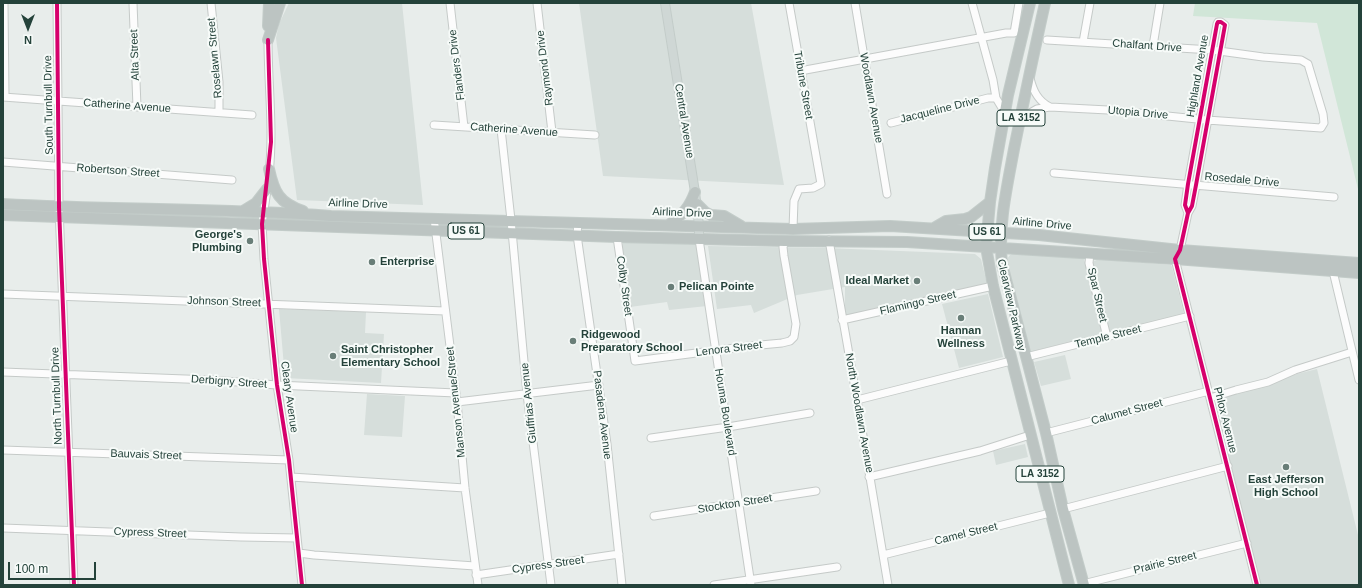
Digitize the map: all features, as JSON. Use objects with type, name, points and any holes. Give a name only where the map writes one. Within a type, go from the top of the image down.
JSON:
[{"type":"highway","points":[[268,40],[269,3]]},
{"type":"highway","points":[[268,40],[280,3]]},
{"type":"highway","name":"Clearview Parkway","points":[[1030,3],[1005,113],[995,168],[986,248],[993,286],[1011,361],[1068,585]]},
{"type":"highway","name":"LA 3152","points":[[1001,233],[1004,206],[1019,125],[1045,3]]},
{"type":"highway","points":[[270,169],[273,185],[279,196],[287,204],[312,215]]},
{"type":"highway","points":[[240,212],[251,208],[256,204],[267,189]]},
{"type":"highway","points":[[670,224],[682,215],[690,206],[695,192]]},
{"type":"highway","points":[[934,228],[946,221],[971,217],[990,202]]},
{"type":"highway","name":"Airline Drive","points":[[3,204],[264,212],[312,215],[670,224],[793,229],[890,226],[934,228],[1039,235],[1178,254],[1332,266],[1359,273]]},
{"type":"highway","points":[[696,204],[711,215],[724,216],[742,227]]},
{"type":"highway","name":"Airline Drive","points":[[3,215],[699,239],[907,242],[986,248],[1090,253],[1178,254]]},
{"type":"highway","points":[[824,240],[838,233],[840,227]]},
{"type":"highway","name":"Clearview Parkway","points":[[1001,233],[1000,248],[1002,264],[1046,433],[1063,509],[1084,585]]},
{"type":"highway","name":"Airline Drive","points":[[1332,266],[1359,263]]},
{"type":"highway","points":[[1030,435],[1037,435],[1040,439],[1053,487],[1060,497]]},
{"type":"main road","name":"Central Avenue","points":[[665,3],[695,192],[699,239]]},
{"type":"street","points":[[4,3],[4,97]]},
{"type":"street","name":"South Turnbull Drive","points":[[57,3],[59,206]]},
{"type":"street","name":"Alta Street","points":[[133,3],[138,106]]},
{"type":"street","name":"Roselawn Street","points":[[211,3],[219,82],[219,112]]},
{"type":"street","name":"Flanders Drive","points":[[450,3],[464,127]]},
{"type":"street","name":"Raymond Drive","points":[[538,3],[552,132]]},
{"type":"street","name":"Tribune Street","points":[[789,3],[820,184],[813,188],[800,189],[794,201],[793,229]]},
{"type":"street","name":"Woodlawn Avenue","points":[[855,3],[887,194]]},
{"type":"street","points":[[972,3],[993,80],[996,98]]},
{"type":"street","points":[[800,72],[864,59],[1014,33],[1019,3]]},
{"type":"street","points":[[1083,42],[1090,3]]},
{"type":"street","points":[[1153,46],[1160,3]]},
{"type":"street","name":"Cleary Avenue","points":[[268,40],[272,116],[270,169],[262,224],[264,259],[277,385],[289,460],[302,585]]},
{"type":"street","name":"Chalfant Drive","points":[[1047,40],[1216,50],[1263,57],[1301,60],[1308,64],[1311,73],[1323,114],[1324,123],[1321,128]]},
{"type":"street","name":"Highland Avenue","points":[[1178,254],[1188,213],[1192,206],[1196,185],[1204,119],[1216,50]]},
{"type":"street","points":[[1029,75],[1036,95],[1044,104],[1050,107]]},
{"type":"street","name":"Catherine Avenue","points":[[4,97],[252,115]]},
{"type":"street","name":"Jacqueline Drive","points":[[891,123],[988,98],[996,98],[1005,113]]},
{"type":"street","name":"Utopia Drive","points":[[1019,125],[1030,113],[1037,109],[1050,107],[1108,110],[1321,128]]},
{"type":"street","name":"Highland Avenue","points":[[1188,213],[1185,205],[1188,184],[1204,119]]},
{"type":"street","name":"Catherine Avenue","points":[[434,125],[595,135]]},
{"type":"street","name":"Giuffrias Avenue","points":[[501,129],[527,394],[552,585]]},
{"type":"street","name":"Robertson Street","points":[[3,162],[232,180]]},
{"type":"street","name":"Rosedale Drive","points":[[1054,173],[1334,197]]},
{"type":"street","name":"North Turnbull Drive","points":[[59,206],[74,585]]},
{"type":"street","name":"Manson Avenue/Street","points":[[434,218],[456,392],[465,488],[478,585]]},
{"type":"street","name":"Pasadena Avenue","points":[[578,222],[577,235],[599,385],[622,585]]},
{"type":"street","name":"Colby Street","points":[[617,236],[634,360]]},
{"type":"street","name":"Houma Boulevard","points":[[699,239],[751,582]]},
{"type":"street","name":"North Woodlawn Avenue","points":[[824,240],[842,320],[857,400],[888,585]]},
{"type":"street","name":"Lenora Street","points":[[634,360],[790,341],[794,337],[796,324],[784,256],[783,247],[785,241]]},
{"type":"street","name":"Spar Street","points":[[1090,253],[1089,263],[1107,337]]},
{"type":"street","name":"Phlox Avenue","points":[[1178,254],[1190,316],[1257,585]]},
{"type":"street","points":[[1332,266],[1359,380]]},
{"type":"street","name":"Flamingo Street","points":[[842,320],[993,286]]},
{"type":"street","name":"Johnson Street","points":[[3,294],[445,311]]},
{"type":"street","name":"Temple Street","points":[[1026,357],[1190,316]]},
{"type":"street","name":"Calumet Street","points":[[1046,433],[1268,382],[1295,370],[1352,352]]},
{"type":"street","points":[[857,400],[1011,361]]},
{"type":"street","name":"Derbigny Street","points":[[3,372],[65,373],[211,380],[277,385],[456,392]]},
{"type":"street","points":[[457,402],[599,385]]},
{"type":"street","points":[[651,438],[810,413]]},
{"type":"street","points":[[869,477],[980,451],[1030,435]]},
{"type":"street","name":"Bauvais Street","points":[[3,450],[289,460]]},
{"type":"street","points":[[1063,509],[1228,466]]},
{"type":"street","points":[[291,477],[465,488]]},
{"type":"street","name":"Stockton Street","points":[[654,516],[816,491]]},
{"type":"street","name":"Camel Street","points":[[883,555],[1050,513]]},
{"type":"street","name":"Cypress Street","points":[[3,528],[297,538]]},
{"type":"street","name":"Prairie Street","points":[[1084,585],[1247,543]]},
{"type":"street","points":[[299,553],[321,556],[475,566]]},
{"type":"street","name":"Cypress Street","points":[[476,575],[619,554]]},
{"type":"street","points":[[714,585],[751,582],[836,567]]},
{"type":"shaded area","points":[[289,3],[402,3],[423,205],[297,200],[276,38],[279,24]]},
{"type":"shaded area","points":[[579,3],[751,3],[784,185],[603,176]]},
{"type":"shaded area","points":[[623,242],[696,244],[707,306],[669,310],[667,302],[630,307],[622,246]]},
{"type":"shaded area","points":[[708,246],[826,248],[975,254],[981,259],[987,284],[846,317],[845,287],[797,295],[754,313],[751,305],[717,309]]},
{"type":"shaded area","points":[[1012,254],[1083,258],[1087,266],[1103,334],[1030,352],[1007,264],[1007,259]]},
{"type":"shaded area","points":[[1099,259],[1171,265],[1184,314],[1109,333],[1092,265],[1094,261]]},
{"type":"shaded area","points":[[988,294],[1003,357],[959,368],[942,304]]},
{"type":"shaded area","name":"Saint Christopher Elementary School","points":[[279,309],[366,312],[365,333],[384,334],[381,383],[285,378]]},
{"type":"shaded area","points":[[1065,355],[1071,379],[1041,386],[1034,362]]},
{"type":"shaded area","name":"East Jefferson High School","points":[[1317,369],[1359,539],[1359,585],[1260,585],[1213,395]]},
{"type":"shaded area","name":"Saint Christopher Elementary School","points":[[367,394],[405,396],[402,437],[364,435]]},
{"type":"shaded area","points":[[1025,444],[1028,457],[996,465],[993,451]]},
{"type":"green space","points":[[1195,3],[1359,3],[1359,193],[1317,23],[1193,16]]},
{"type":"cycle path","points":[[57,3],[59,207],[74,585]]},
{"type":"cycle path","points":[[1188,213],[1185,205],[1188,184],[1217,24],[1218,22],[1221,22],[1225,25],[1192,206],[1188,213],[1180,250],[1175,259],[1257,585]]},
{"type":"cycle path","points":[[268,40],[271,142],[262,224],[264,259],[277,385],[289,460],[302,585]]},
{"type":"place","name":"George's Plumbing","points":[[250,241]]},
{"type":"place","name":"Enterprise","points":[[372,262]]},
{"type":"place","name":"Ideal Market","points":[[917,281]]},
{"type":"place","name":"Pelican Pointe","points":[[671,287]]},
{"type":"place","name":"Hannan Wellness","points":[[961,318]]},
{"type":"place","name":"Ridgewood Preparatory School","points":[[573,341]]},
{"type":"place","name":"Saint Christopher Elementary School","points":[[333,356]]},
{"type":"place","name":"East Jefferson High School","points":[[1286,467]]}]
